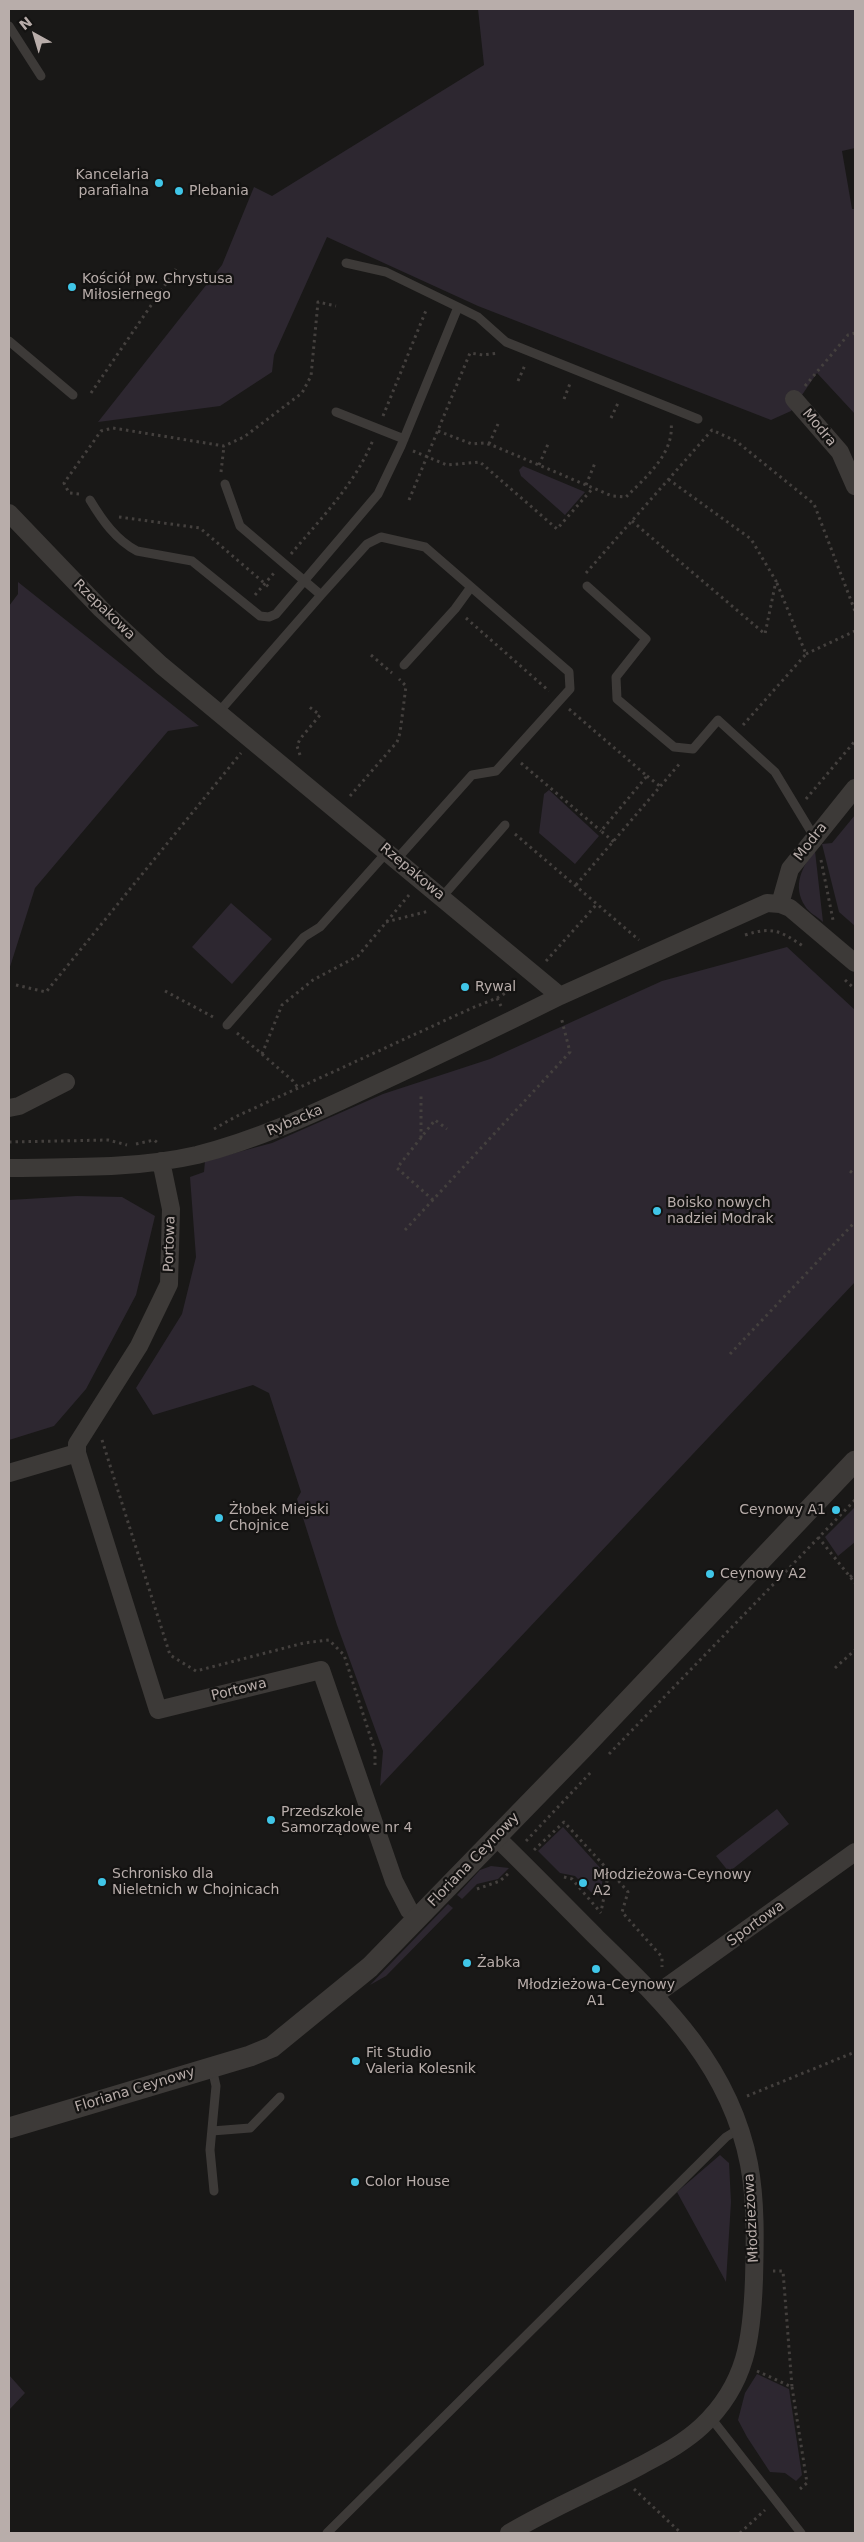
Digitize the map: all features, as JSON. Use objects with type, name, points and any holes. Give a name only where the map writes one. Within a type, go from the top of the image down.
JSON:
[{"type":"street","name":"Modra","points":[[794,399],[840,452],[855,486]]},
{"type":"street","name":"Rzepakowa","points":[[11,521],[161,665],[392,856],[439,903],[533,973],[560,996]]},
{"type":"street","name":"Modra","points":[[780,904],[790,869],[855,788]]},
{"type":"street","points":[[560,996],[754,907],[767,903],[780,904],[790,908],[855,963]]},
{"type":"street","name":"Rybacka","points":[[9,1168],[102,1166],[162,1153],[195,1155],[253,1139],[426,1062],[560,996]]},
{"type":"street","points":[[9,1108],[19,1106],[66,1082]]},
{"type":"street","name":"Portowa","points":[[162,1153],[171,1209],[169,1284],[139,1346],[77,1444],[77,1452],[158,1710],[321,1670],[394,1881],[409,1910],[418,1918]]},
{"type":"street","points":[[9,1472],[77,1452]]},
{"type":"street","name":"Floriana Ceynowy","points":[[9,2128],[272,2047],[370,1967],[855,1461]]},
{"type":"street","name":"Młodzieżowa","points":[[496,1837],[655,1995],[693,2038],[707,2059],[739,2129],[752,2183],[753,2319],[750,2341],[741,2372],[733,2388],[711,2418],[667,2452],[509,2533]]},
{"type":"street","name":"Sportowa","points":[[655,1995],[855,1852]]},
{"type":"lane","points":[[9,26],[41,76]]},
{"type":"lane","points":[[346,263],[375,269],[432,293],[478,317],[506,342],[698,419]]},
{"type":"lane","points":[[90,500],[105,524],[137,551],[192,561],[260,616],[269,617],[276,614],[378,494],[402,442],[458,307]]},
{"type":"lane","points":[[9,341],[73,395]]},
{"type":"lane","points":[[336,412],[378,429],[402,442]]},
{"type":"lane","points":[[225,484],[240,526],[321,595]]},
{"type":"lane","points":[[218,713],[367,544],[381,537],[425,547],[569,672],[570,689],[496,771],[472,775],[320,927],[304,937],[227,1025]]},
{"type":"lane","points":[[587,586],[646,638],[616,677],[617,699],[674,747],[693,749],[718,720],[776,772],[810,830],[816,835]]},
{"type":"lane","points":[[404,665],[455,609],[471,587]]},
{"type":"lane","points":[[439,903],[505,825]]},
{"type":"lane","points":[[212,2067],[216,2095],[210,2160],[214,2190]]},
{"type":"lane","points":[[212,2131],[250,2128],[280,2096]]},
{"type":"lane","points":[[327,2533],[726,2137],[739,2129]]},
{"type":"lane","points":[[711,2418],[801,2533]]},
{"type":"path","points":[[91,393],[176,269]]},
{"type":"path","points":[[246,605],[345,492],[365,459],[432,293]]},
{"type":"path","points":[[90,500],[86,495],[69,493],[64,483],[101,431],[113,428],[224,446],[244,437],[302,393],[311,376],[318,302],[336,306]]},
{"type":"path","points":[[794,399],[848,335],[855,333]]},
{"type":"path","points":[[410,500],[470,353],[483,355],[504,350]]},
{"type":"path","points":[[518,380],[527,360]]},
{"type":"path","points":[[563,375],[580,382]]},
{"type":"path","points":[[564,399],[572,378]]},
{"type":"path","points":[[612,395],[629,402]]},
{"type":"path","points":[[611,418],[620,398]]},
{"type":"path","points":[[438,431],[472,444],[489,444],[612,496],[626,496],[665,454],[672,432],[671,422],[664,417]]},
{"type":"path","points":[[489,444],[498,424]]},
{"type":"path","points":[[587,586],[581,579],[712,430],[736,441],[814,504],[855,611]]},
{"type":"path","points":[[402,442],[447,465],[480,462],[558,529],[593,488]]},
{"type":"path","points":[[539,465],[548,444]]},
{"type":"path","points":[[224,446],[220,471],[225,484]]},
{"type":"path","points":[[586,485],[595,463]]},
{"type":"path","points":[[668,479],[751,540],[776,581],[806,654]]},
{"type":"path","points":[[105,524],[114,517],[119,517],[200,528],[270,588]]},
{"type":"path","points":[[632,521],[765,634],[776,581]]},
{"type":"path","points":[[455,609],[661,787]]},
{"type":"path","points":[[735,734],[806,654],[855,631]]},
{"type":"path","points":[[350,796],[397,742],[400,733],[406,686],[371,655]]},
{"type":"path","points":[[306,760],[299,754],[297,746],[300,739],[320,715],[308,706]]},
{"type":"path","points":[[16,985],[46,992],[252,739]]},
{"type":"path","points":[[798,810],[855,742]]},
{"type":"path","points":[[576,885],[693,749]]},
{"type":"path","points":[[511,754],[614,842]]},
{"type":"path","points":[[600,831],[647,776]]},
{"type":"path","points":[[343,790],[350,796],[352,808],[346,818]]},
{"type":"path","points":[[505,825],[648,947],[649,955]]},
{"type":"path","points":[[816,835],[834,925]]},
{"type":"path","points":[[262,1054],[282,1005],[313,980],[358,956],[413,890]]},
{"type":"path","points":[[386,922],[439,903]]},
{"type":"path","points":[[210,1131],[235,1117],[497,998],[533,973],[560,947],[597,904]]},
{"type":"path","points":[[738,937],[768,930],[779,930],[812,952]]},
{"type":"path","points":[[841,976],[855,989]]},
{"type":"path","points":[[165,991],[227,1025],[293,1081],[299,1089]]},
{"type":"path","points":[[497,998],[509,1021]]},
{"type":"path","points":[[552,1020],[570,1012]]},
{"type":"path","points":[[406,1230],[570,1052],[561,1016]]},
{"type":"path","points":[[421,1095],[421,1138]]},
{"type":"path","points":[[433,1200],[397,1168],[435,1120],[447,1129]]},
{"type":"path","points":[[9,1142],[108,1140],[128,1145],[154,1140],[162,1153]]},
{"type":"path","points":[[850,1171],[855,1175]]},
{"type":"path","points":[[730,1354],[855,1222]]},
{"type":"path","points":[[100,1432],[170,1654],[196,1671],[304,1643],[329,1640],[344,1655],[375,1751],[375,1770]]},
{"type":"path","points":[[604,1759],[855,1500]]},
{"type":"path","points":[[818,1537],[855,1584]]},
{"type":"path","points":[[850,1577],[855,1573]]},
{"type":"path","points":[[835,1668],[855,1650]]},
{"type":"path","points":[[597,1766],[524,1842],[533,1851],[564,1822],[628,1892],[622,1912],[662,1957],[663,1972]]},
{"type":"path","points":[[601,1912],[609,1871]]},
{"type":"path","points":[[472,1893],[478,1887],[500,1881],[510,1873]]},
{"type":"path","points":[[741,2098],[855,2052]]},
{"type":"path","points":[[765,2270],[783,2271],[792,2387],[807,2482],[800,2489]]},
{"type":"path","points":[[753,2370],[792,2387]]},
{"type":"path","points":[[630,2486],[681,2533]]},
{"type":"path","points":[[740,2533],[765,2510]]},
{"type":"shaded area","points":[[478,9],[855,9],[855,148],[842,151],[852,209],[855,209],[855,414],[817,373],[791,411],[771,420],[478,306],[327,237],[274,355],[272,372],[220,406],[98,422],[222,265],[254,187],[272,196],[484,65]]},
{"type":"shaded area","points":[[523,466],[585,492],[565,515],[521,476],[519,470]]},
{"type":"shaded area","points":[[18,582],[199,726],[168,731],[35,888],[9,970],[9,606],[18,594]]},
{"type":"shaded area","points":[[549,790],[599,836],[575,864],[539,833],[544,794]]},
{"type":"shaded area","points":[[855,815],[855,926],[839,912],[822,844],[832,843]]},
{"type":"shaded area","points":[[815,851],[823,922],[806,908],[799,891],[800,877],[806,863]]},
{"type":"shaded area","points":[[231,903],[272,939],[232,984],[192,947]]},
{"type":"shaded area","points":[[787,947],[855,1010],[855,1282],[380,1786],[383,1751],[337,1625],[297,1499],[301,1492],[269,1393],[253,1385],[153,1415],[136,1388],[182,1314],[196,1257],[190,1177],[204,1172],[205,1161],[272,1143],[383,1094],[490,1059],[662,981]]},
{"type":"shaded area","points":[[77,1196],[122,1197],[155,1216],[136,1295],[86,1389],[54,1426],[9,1440],[9,1200]]},
{"type":"shaded area","points":[[855,1507],[855,1542],[838,1556],[825,1537]]},
{"type":"shaded area","points":[[777,1809],[789,1824],[729,1872],[716,1856]]},
{"type":"shaded area","points":[[563,1827],[604,1872],[600,1896],[592,1893],[575,1876],[560,1873],[538,1851]]},
{"type":"shaded area","points":[[491,1866],[509,1868],[498,1879],[477,1884],[462,1899],[457,1895],[480,1870]]},
{"type":"shaded area","points":[[448,1904],[453,1908],[386,1976],[370,1985]]},
{"type":"shaded area","points":[[720,2155],[729,2163],[731,2202],[726,2282],[677,2192]]},
{"type":"shaded area","points":[[757,2374],[789,2389],[802,2475],[796,2481],[785,2473],[770,2472],[738,2420],[745,2393]]},
{"type":"shaded area","points":[[9,2375],[25,2393],[9,2410]]},
{"type":"place","name":"Kancelaria parafialna","points":[[159,183]]},
{"type":"place","name":"Plebania","points":[[179,191]]},
{"type":"place","name":"Kościół pw. Chrystusa Miłosiernego","points":[[72,287]]},
{"type":"place","name":"Rywal","points":[[465,987]]},
{"type":"place","name":"Boisko nowych nadziei Modrak","points":[[657,1211]]},
{"type":"place","name":"Ceynowy A1","points":[[836,1510]]},
{"type":"place","name":"Żłobek Miejski Chojnice","points":[[219,1518]]},
{"type":"place","name":"Ceynowy A2","points":[[710,1574]]},
{"type":"place","name":"Przedszkole Samorządowe nr 4","points":[[271,1820]]},
{"type":"place","name":"Schronisko dla Nieletnich w Chojnicach","points":[[102,1882]]},
{"type":"place","name":"Młodzieżowa-Ceynowy A2","points":[[583,1883]]},
{"type":"place","name":"Żabka","points":[[467,1963]]},
{"type":"place","name":"Młodzieżowa-Ceynowy A1","points":[[596,1969]]},
{"type":"place","name":"Fit Studio Valeria Kolesnik","points":[[356,2061]]},
{"type":"place","name":"Color House","points":[[355,2182]]}]
